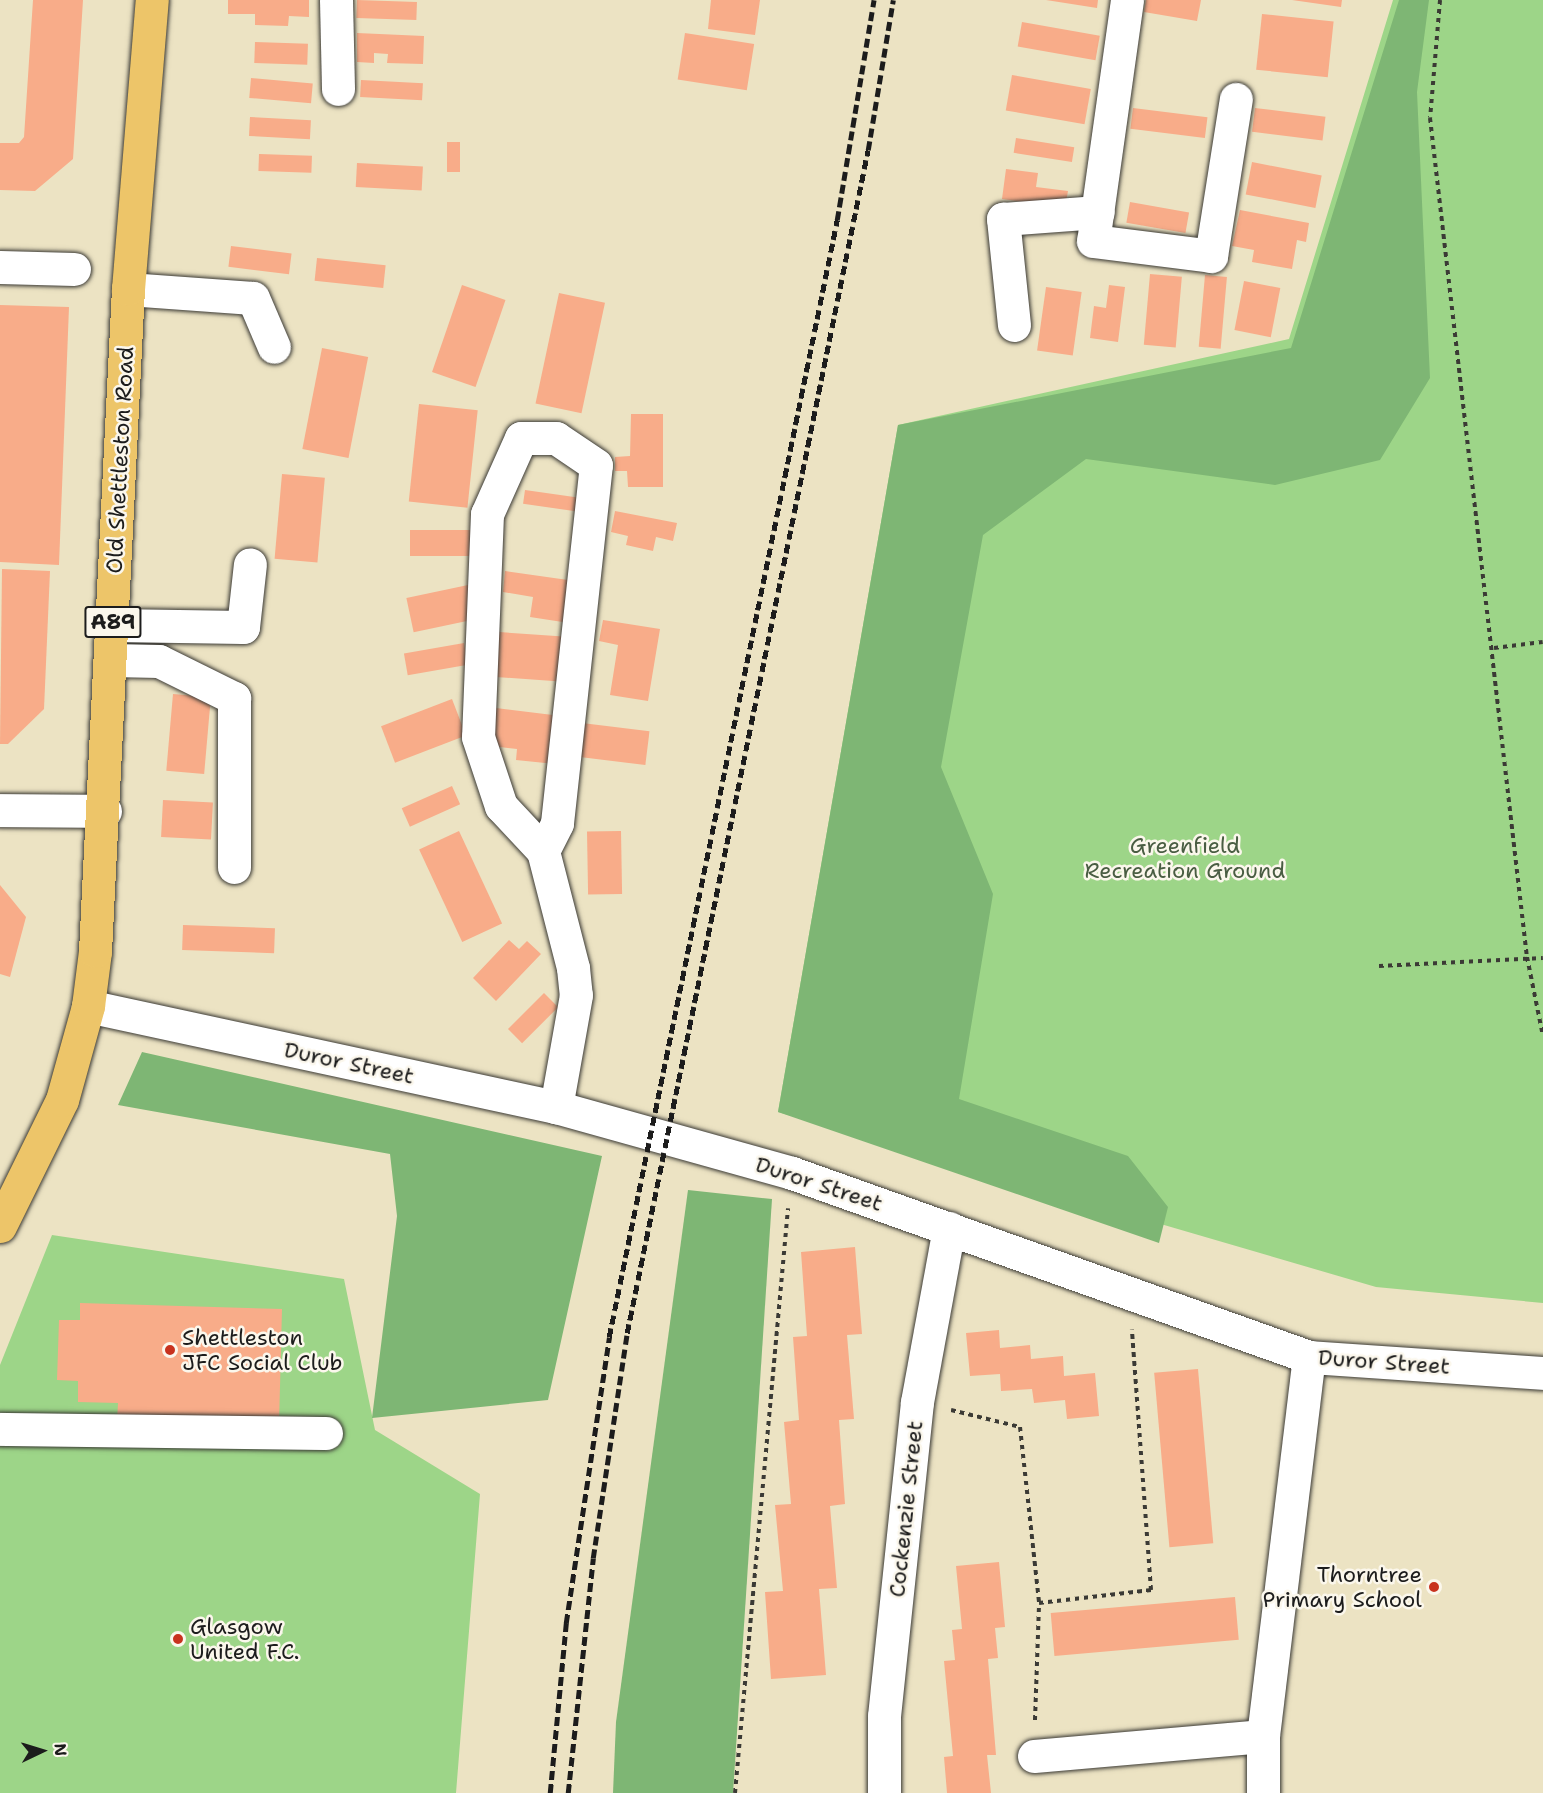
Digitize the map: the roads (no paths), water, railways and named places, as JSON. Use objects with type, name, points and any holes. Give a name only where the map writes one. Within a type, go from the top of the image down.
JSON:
[{"type":"main road","name":"Old Shettleston Road","points":[[0,1226],[62,1100],[88,1006],[101,897],[128,289],[152,0]]},
{"type":"street","points":[[336,0],[338,89]]},
{"type":"street","points":[[1127,0],[1094,241],[1210,256],[1236,99]]},
{"type":"street","points":[[1014,326],[1003,219],[1098,212]]},
{"type":"street","points":[[0,267],[74,270]]},
{"type":"street","points":[[128,289],[253,298],[274,347]]},
{"type":"street","points":[[543,851],[556,824],[596,465],[556,438],[521,438],[487,514],[478,737],[501,806],[543,851],[576,995],[556,1107]]},
{"type":"street","points":[[113,625],[243,627],[250,564]]},
{"type":"street","points":[[111,660],[159,661],[234,698],[234,867]]},
{"type":"street","points":[[0,810],[105,811]]},
{"type":"street","name":"Duror Street","points":[[88,1006],[556,1107],[792,1173],[1309,1357],[1543,1373]]},
{"type":"street","name":"Cockenzie Street","points":[[884,1793],[884,1716],[917,1402],[949,1228]]},
{"type":"street","points":[[1263,1793],[1263,1736],[1309,1357]]},
{"type":"street","points":[[0,1429],[326,1433]]},
{"type":"street","points":[[1034,1756],[1263,1736]]},
{"type":"railway","points":[[550,1793],[566,1623],[609,1337],[837,220],[874,0]]},
{"type":"railway","points":[[568,1793],[593,1558],[627,1333],[868,150],[893,0]]},
{"type":"place","name":"Shettleston JFC Social Club","points":[[170,1350]]},
{"type":"place","name":"Thorntree Primary School","points":[[1434,1587]]},
{"type":"place","name":"Glasgow United F.C.","points":[[178,1639]]},
{"type":"park label","name":"Greenfield Recreation Ground","points":[[1185,858]]}]
